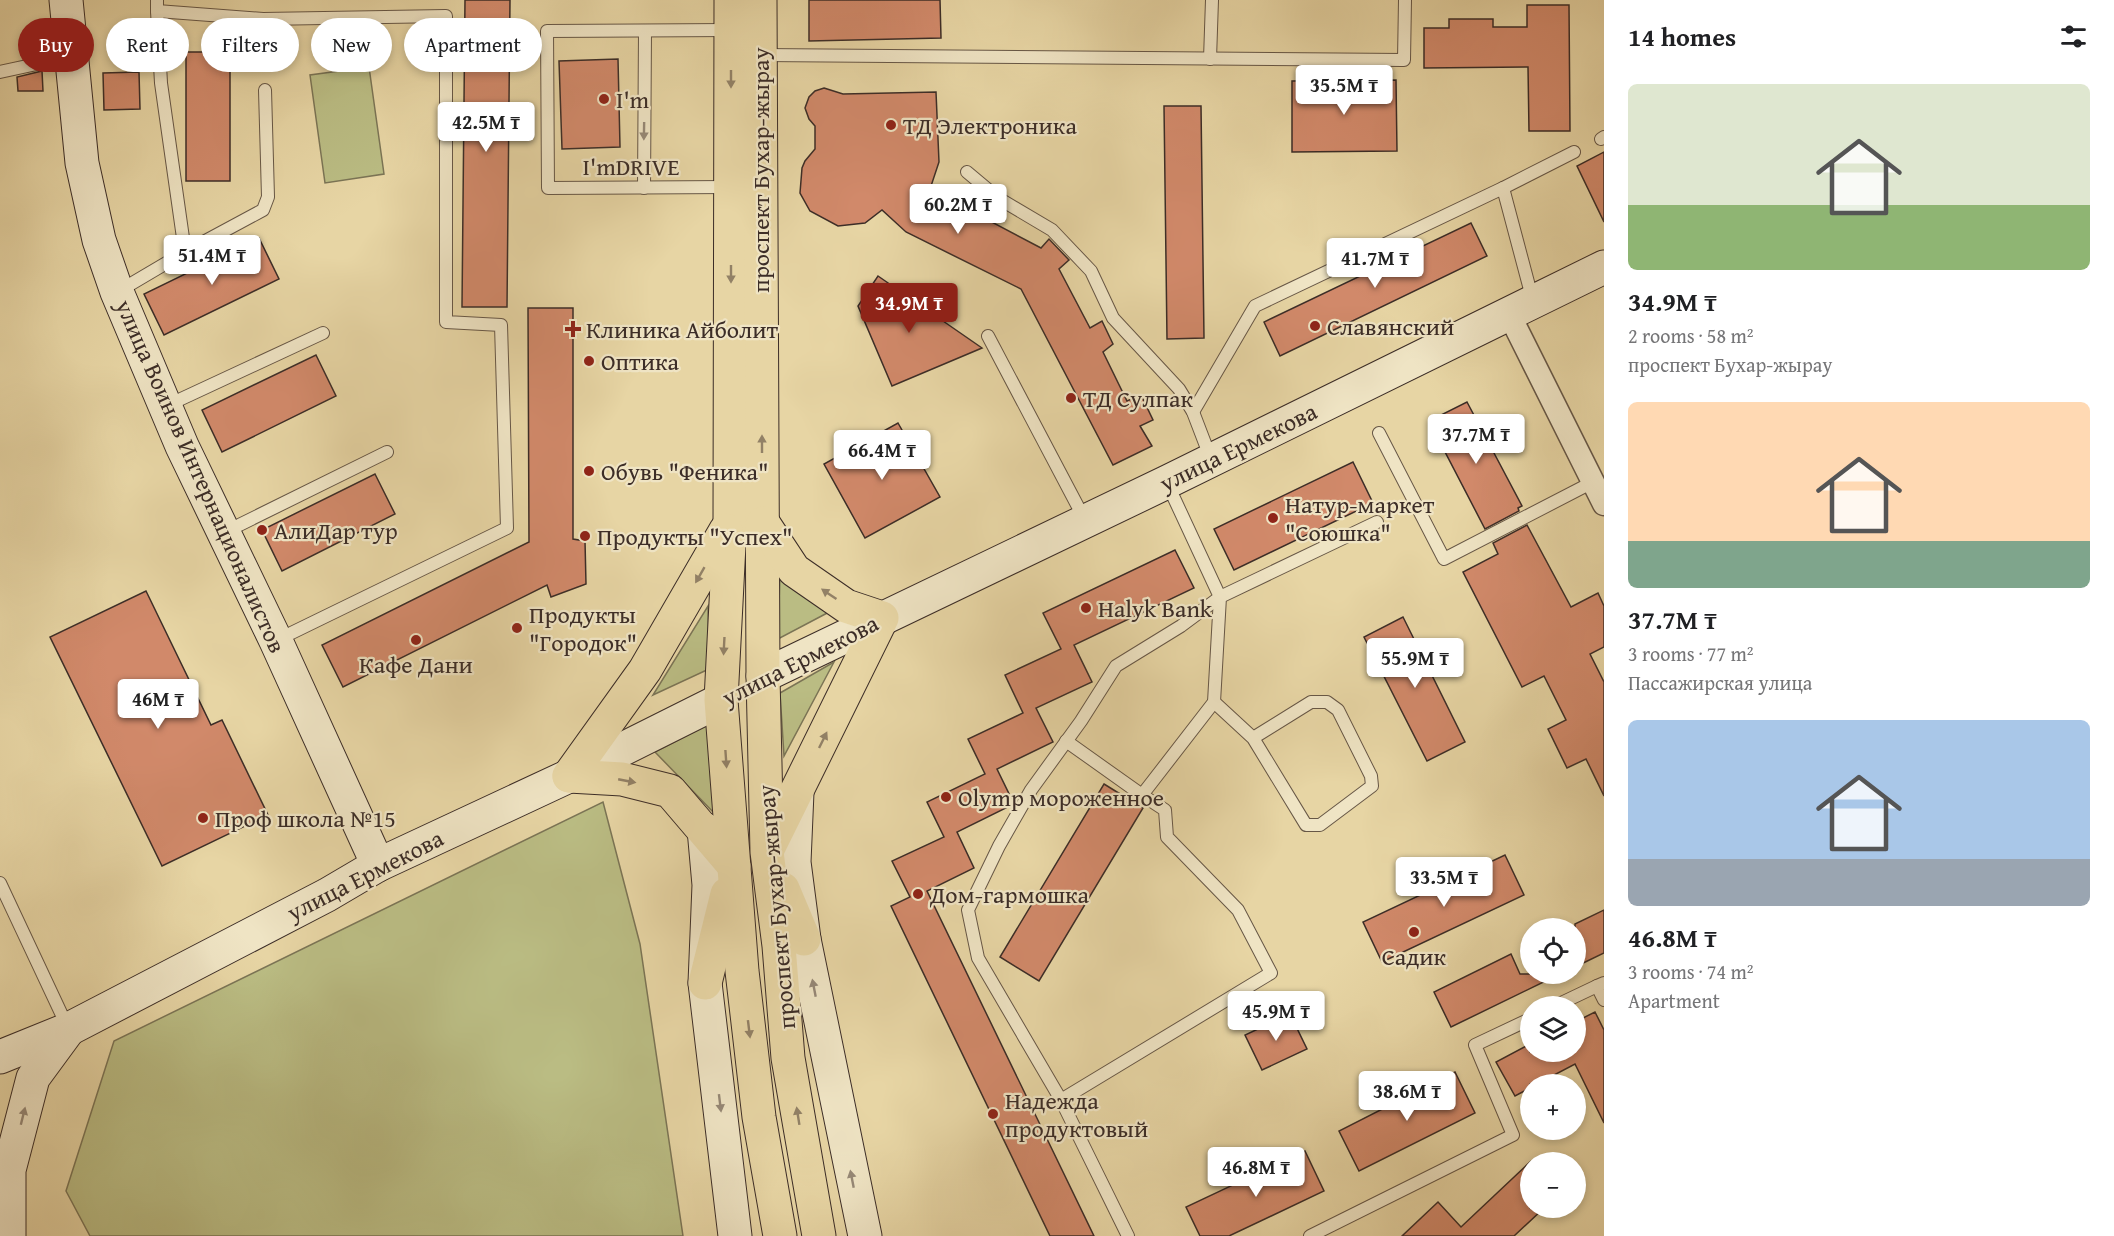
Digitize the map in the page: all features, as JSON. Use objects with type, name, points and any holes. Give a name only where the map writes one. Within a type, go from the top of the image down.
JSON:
[{"type":"main road","name":"улица Воинов Интернационалистов","points":[[66,0],[68,18]]},
{"type":"main road","name":"проспект Бухар-жырау","points":[[760,0],[763,676],[767,852],[791,943],[788,1058],[819,1236]]},
{"type":"main road","name":"проспект Бухар-жырау","points":[[731,15],[730,525],[721,700],[742,971],[759,1117],[780,1236]]},
{"type":"main road","name":"улица Воинов Интернационалистов","points":[[73,72],[82,163],[99,240],[117,292],[165,406],[378,865]]},
{"type":"main road","name":"улица Ермекова","points":[[0,1057],[69,1029],[234,941],[327,895],[378,865],[569,776],[721,700],[763,676],[1167,482],[1604,267]]},
{"type":"main road","points":[[763,524],[794,570],[846,606],[882,618],[767,852]]},
{"type":"main road","points":[[569,776],[645,670],[730,525]]},
{"type":"main road","points":[[569,776],[622,780],[670,791],[734,866],[705,983]]},
{"type":"main road","points":[[797,792],[791,943],[865,1236]]},
{"type":"main road","points":[[704,829],[709,885],[705,983],[735,1236]]},
{"type":"main road","points":[[7,1236],[9,1170],[33,1078],[69,1029]]},
{"type":"main road","points":[[0,1225],[7,1236]]},
{"type":"street","points":[[1521,309],[1604,504]]},
{"type":"lane","points":[[1210,59],[1212,0]]},
{"type":"lane","points":[[759,55],[1404,60],[1405,0]]},
{"type":"lane","points":[[185,252],[161,83],[157,5],[263,19],[446,16],[446,322],[501,325],[507,528],[276,641]]},
{"type":"lane","name":"I'mDRIVE","points":[[731,15],[645,30],[547,31],[548,188],[731,187]]},
{"type":"lane","points":[[644,188],[645,30]]},
{"type":"lane","points":[[0,72],[18,68]]},
{"type":"lane","points":[[117,292],[263,210],[268,197],[265,90]]},
{"type":"lane","points":[[1193,412],[1255,306],[1574,152]]},
{"type":"lane","points":[[967,172],[998,198],[1052,230],[1091,272],[1113,318],[1179,389],[1193,412],[1211,460]]},
{"type":"lane","points":[[1503,188],[1521,309]]},
{"type":"lane","points":[[165,406],[323,333]]},
{"type":"lane","points":[[988,336],[1085,520]]},
{"type":"lane","points":[[1379,433],[1444,559],[1593,482]]},
{"type":"lane","points":[[224,532],[387,452]]},
{"type":"lane","points":[[1143,795],[1214,702],[1220,597],[1167,482]]},
{"type":"lane","points":[[1128,1236],[1061,1100],[978,958],[968,910],[999,846],[1031,790],[1116,666],[1181,626],[1220,597],[1377,522]]},
{"type":"lane","points":[[1214,702],[1253,738],[1306,825],[1320,825],[1372,786],[1371,776],[1338,710],[1327,702],[1311,702],[1253,738]]},
{"type":"lane","points":[[1061,1100],[1271,974],[1238,910],[1167,837],[1165,810],[1066,741]]},
{"type":"lane","points":[[0,883],[69,1029]]},
{"type":"lane","points":[[1577,996],[1601,985],[1604,1000]]},
{"type":"lane","points":[[1310,1236],[1513,1135],[1475,1045],[1520,1024]]},
{"type":"green space","points":[[332,72],[370,72],[384,174],[325,183],[310,75]]},
{"type":"green space","points":[[780,570],[831,611],[778,639]]},
{"type":"green space","points":[[708,606],[709,669],[653,695]]},
{"type":"green space","points":[[834,662],[784,756],[780,693]]},
{"type":"green space","points":[[709,724],[715,814],[655,752]]},
{"type":"green space","points":[[603,802],[640,944],[683,1236],[90,1236],[66,1191],[114,1041]]},
{"type":"building","points":[[465,0],[510,0],[510,18],[465,18]]},
{"type":"building","points":[[809,0],[940,0],[941,38],[809,41]]},
{"type":"building","points":[[1527,5],[1569,5],[1570,131],[1529,131],[1528,67],[1424,68],[1424,28],[1449,28],[1449,19],[1493,19],[1493,27],[1527,27]]},
{"type":"building","points":[[189,52],[201,52],[201,72],[230,72],[230,181],[186,181],[186,72],[189,72]]},
{"type":"building","points":[[618,59],[620,147],[562,149],[559,61]]},
{"type":"building","points":[[42,72],[43,91],[18,91],[17,77]]},
{"type":"building","points":[[139,72],[140,109],[104,110],[103,73]]},
{"type":"building","points":[[464,72],[509,72],[507,307],[462,307]]},
{"type":"building","points":[[1396,80],[1397,151],[1292,152],[1292,81]]},
{"type":"building","points":[[824,88],[843,94],[936,92],[939,162],[930,189],[958,203],[965,188],[987,199],[991,203],[984,218],[1041,248],[1049,239],[1069,260],[1059,269],[1090,328],[1102,321],[1113,344],[1103,352],[1127,401],[1141,395],[1153,420],[1140,426],[1152,446],[1113,465],[1021,289],[906,232],[882,210],[865,223],[838,226],[810,211],[800,193],[802,168],[815,149],[815,126],[809,119],[805,108],[809,97],[815,91]]},
{"type":"building","points":[[1164,106],[1201,106],[1204,338],[1167,339]]},
{"type":"building","points":[[1604,152],[1604,222],[1577,166]]},
{"type":"building","points":[[1471,223],[1487,256],[1280,356],[1264,322]]},
{"type":"building","points":[[259,238],[279,279],[164,335],[144,294]]},
{"type":"building","points":[[878,276],[982,348],[892,386],[858,306]]},
{"type":"building","points":[[528,308],[573,308],[573,539],[585,541],[586,584],[551,597],[547,585],[343,687],[322,645],[529,542]]},
{"type":"building","points":[[316,355],[336,396],[222,452],[202,410]]},
{"type":"building","points":[[1467,402],[1522,506],[1518,508],[1519,511],[1485,529],[1429,421]]},
{"type":"building","points":[[898,423],[940,497],[865,538],[824,464]]},
{"type":"building","points":[[1353,462],[1373,503],[1234,570],[1214,529]]},
{"type":"building","points":[[375,474],[395,514],[282,571],[262,530]]},
{"type":"building","points":[[1527,525],[1571,607],[1598,593],[1604,606],[1604,647],[1590,654],[1604,682],[1604,796],[1586,759],[1567,768],[1548,729],[1566,720],[1544,676],[1522,687],[1463,572],[1498,554],[1493,543]]},
{"type":"building","name":"Дом-гармошка","points":[[1175,550],[1194,588],[1074,645],[1092,682],[1036,708],[1053,742],[997,769],[1014,804],[957,832],[974,868],[927,891],[1094,1236],[1050,1236],[891,906],[910,897],[892,861],[944,837],[927,802],[985,774],[968,739],[1023,713],[1005,675],[1061,649],[1043,613]]},
{"type":"building","points":[[146,591],[211,725],[222,720],[268,815],[162,866],[50,637]]},
{"type":"building","points":[[1403,617],[1465,742],[1427,761],[1364,637]]},
{"type":"building","points":[[1104,784],[1143,808],[1039,981],[1000,957]]},
{"type":"building","points":[[1505,855],[1524,895],[1382,962],[1363,922]]},
{"type":"building","points":[[1604,910],[1604,953],[1586,962],[1586,919]]},
{"type":"building","points":[[1511,954],[1520,974],[1520,984],[1539,984],[1451,1027],[1434,992]]},
{"type":"building","points":[[1595,1012],[1604,1030],[1604,1123],[1586,1086],[1586,1074],[1580,1074],[1575,1064],[1556,1074],[1520,1074],[1520,1093],[1515,1096],[1496,1062],[1520,1049],[1520,1062],[1586,1062],[1586,1016]]},
{"type":"building","points":[[1290,1014],[1307,1049],[1262,1070],[1245,1035]]},
{"type":"building","points":[[1455,1072],[1475,1113],[1359,1171],[1339,1131]]},
{"type":"building","points":[[1305,1151],[1324,1191],[1229,1236],[1200,1236],[1186,1207]]},
{"type":"building","points":[[1520,1171],[1520,1218],[1533,1218],[1514,1236],[1402,1236],[1438,1202],[1461,1227]]},
{"type":"place","name":"I'm","points":[[604,99]]},
{"type":"place","name":"ТД Электроника","points":[[891,125]]},
{"type":"place","name":"Славянский","points":[[1315,326]]},
{"type":"place","name":"Клиника Айболит","points":[[573,329]]},
{"type":"place","name":"Оптика","points":[[589,361]]},
{"type":"place","name":"ТД Сулпак","points":[[1071,398]]},
{"type":"place","name":"Обувь \"Феника\"","points":[[589,471]]},
{"type":"place","name":"Натур-маркет \"Союшка\"","points":[[1273,518]]},
{"type":"place","name":"АлиДар тур","points":[[262,530]]},
{"type":"place","name":"Продукты \"Успех\"","points":[[585,536]]},
{"type":"place","name":"Halyk Bank","points":[[1086,608]]},
{"type":"place","name":"Продукты \"Городок\"","points":[[517,628]]},
{"type":"place","name":"Кафе Дани","points":[[416,640]]},
{"type":"place","name":"Olymp мороженное","points":[[946,797]]},
{"type":"place","name":"Проф школа №15","points":[[203,818]]},
{"type":"place","name":"Дом-гармошка","points":[[918,894]]},
{"type":"place","name":"Садик","points":[[1414,932]]},
{"type":"place","name":"Надежда продуктовый","points":[[993,1114]]}]
